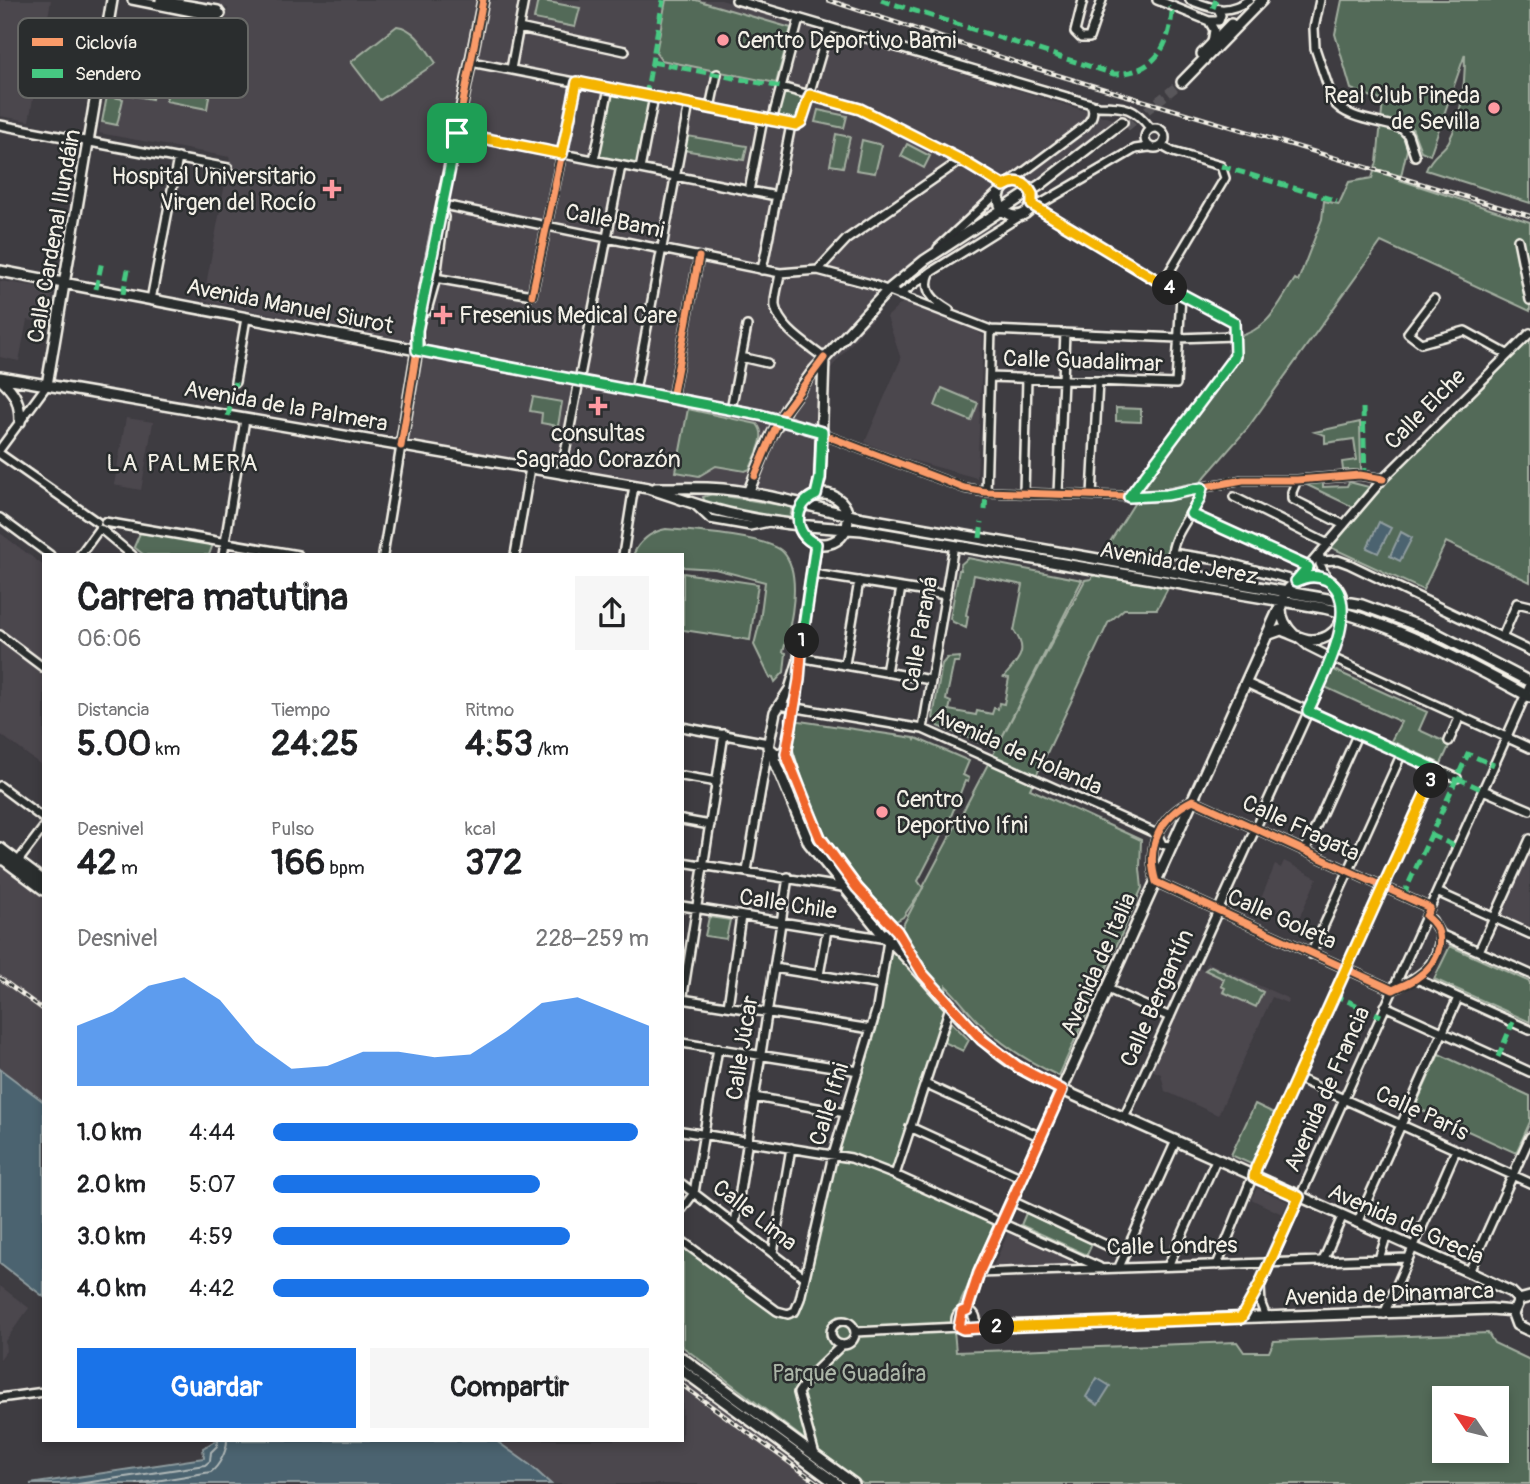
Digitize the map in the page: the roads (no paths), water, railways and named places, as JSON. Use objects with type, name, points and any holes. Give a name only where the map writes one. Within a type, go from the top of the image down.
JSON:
[{"type":"main road","name":"Calle Cardenal Ilundáin","points":[[111,18],[115,0]]},
{"type":"main road","points":[[417,350],[417,330],[436,229],[443,208],[483,0]]},
{"type":"main road","points":[[1252,0],[1179,80],[1262,0]]},
{"type":"main road","name":"Calle Cardenal Ilundáin","points":[[47,385],[97,98]]},
{"type":"main road","points":[[748,493],[779,419],[824,358],[887,290],[925,260],[1003,210],[1124,125]]},
{"type":"main road","points":[[1011,182],[1021,182],[1031,191],[1029,210],[1012,216],[1003,210],[999,197],[1004,186],[1011,182]]},
{"type":"main road","points":[[401,446],[417,350],[435,278],[443,229],[443,208]]},
{"type":"main road","name":"Avenida Manuel Siurot","points":[[0,271],[417,350]]},
{"type":"main road","points":[[816,495],[820,478],[824,358]]},
{"type":"main road","points":[[0,378],[16,396],[20,408],[20,422]]},
{"type":"main road","name":"Avenida de la Palmera","points":[[0,378],[648,488]]},
{"type":"main road","points":[[818,547],[837,541],[846,530],[848,515],[842,502],[832,496],[820,478]]},
{"type":"main road","name":"Avenida de Jerez","points":[[648,488],[721,489],[748,493],[1281,602],[1343,612],[1411,635],[1528,696]]},
{"type":"main road","name":"Avenida de Jerez","points":[[648,488],[717,511],[771,521],[862,530],[1099,564]]},
{"type":"main road","points":[[818,547],[804,537],[798,525],[799,510],[816,495],[832,496]]},
{"type":"main road","points":[[818,547],[799,659],[790,689],[773,720],[769,746],[809,844],[842,887],[891,938]]},
{"type":"main road","name":"Avenida de Jerez","points":[[1159,575],[1286,591],[1378,610],[1430,630],[1530,684]]},
{"type":"main road","points":[[1267,635],[1281,630],[1296,636],[1321,639],[1329,636],[1340,624],[1343,601],[1338,589],[1328,581],[1315,577],[1296,581],[1286,591]]},
{"type":"main road","name":"Avenida de Italia","points":[[959,1327],[960,1314],[967,1310],[979,1273],[1286,591]]},
{"type":"main road","points":[[1281,602],[1282,618],[1296,636]]},
{"type":"main road","points":[[769,746],[779,754],[786,747],[799,680],[799,659]]},
{"type":"main road","points":[[769,746],[780,738],[786,747],[803,801],[820,838],[891,938]]},
{"type":"main road","points":[[0,848],[42,888]]},
{"type":"main road","points":[[0,857],[42,880]]},
{"type":"main road","name":"Avenida de Grecia","points":[[891,938],[950,1007],[1000,1055],[1018,1067],[1062,1090],[1357,1223],[1386,1237],[1410,1253],[1469,1272],[1511,1292],[1526,1296]]},
{"type":"main road","points":[[1526,1296],[1513,1311],[1517,1325],[1530,1331]]},
{"type":"main road","name":"Avenida de Dinamarca","points":[[959,1327],[965,1330],[972,1327],[1497,1309],[1513,1311]]},
{"type":"main road","points":[[967,1310],[972,1313],[972,1327]]},
{"type":"main road","points":[[684,1359],[853,1484]]},
{"type":"main road","points":[[684,1371],[837,1484]]},
{"type":"street","points":[[132,0],[207,12],[160,0]]},
{"type":"street","points":[[511,69],[524,0]]},
{"type":"street","points":[[736,0],[1098,106],[1125,107],[1136,112],[1151,129]]},
{"type":"street","points":[[1083,0],[1075,32],[1081,38],[1089,38],[1102,0]]},
{"type":"street","points":[[1157,0],[1209,21],[1219,21],[1221,15],[1218,9]]},
{"type":"street","points":[[1190,0],[1229,11],[1252,0]]},
{"type":"street","points":[[1320,0],[1314,28],[1315,48],[1333,101],[1338,108],[1351,114],[1402,129],[1408,135],[1415,156]]},
{"type":"street","points":[[749,191],[767,120],[781,87],[799,19]]},
{"type":"street","points":[[1209,21],[1214,30],[1212,43]]},
{"type":"street","points":[[471,62],[791,125],[801,122],[829,27]]},
{"type":"street","points":[[519,28],[625,51]]},
{"type":"street","points":[[710,108],[718,74]]},
{"type":"street","points":[[435,278],[532,295],[577,82]]},
{"type":"street","points":[[781,87],[860,109],[961,160],[1004,186]]},
{"type":"street","points":[[594,160],[609,88]]},
{"type":"street","points":[[640,169],[654,97]]},
{"type":"street","points":[[635,391],[689,104]]},
{"type":"street","points":[[925,260],[1004,186],[1085,126],[1092,119],[1091,104]]},
{"type":"street","points":[[0,125],[228,168]]},
{"type":"street","points":[[762,270],[791,125]]},
{"type":"street","points":[[899,295],[1029,210],[1135,149],[1162,146],[1164,133],[1159,128],[1151,129],[1145,138],[1149,147]]},
{"type":"street","points":[[457,133],[776,197]]},
{"type":"street","points":[[1162,146],[1173,152],[1221,166],[1225,178],[1162,284]]},
{"type":"street","points":[[151,300],[177,158]]},
{"type":"street","points":[[961,160],[847,239],[818,270],[887,290],[991,330],[1178,338],[1234,336]]},
{"type":"street","points":[[561,473],[621,166]]},
{"type":"street","name":"Calle Bami","points":[[443,208],[607,237],[780,273],[818,270]]},
{"type":"street","points":[[1029,210],[1234,322],[1235,356],[1129,497]]},
{"type":"street","points":[[1518,240],[1530,300]]},
{"type":"street","points":[[672,398],[699,257]]},
{"type":"street","points":[[931,272],[927,286],[931,296],[964,320]]},
{"type":"street","points":[[780,273],[775,304],[779,317],[824,358]]},
{"type":"street","points":[[1178,338],[1181,295]]},
{"type":"street","points":[[1434,299],[1408,333],[1421,343],[1465,331],[1507,354]]},
{"type":"street","points":[[234,382],[246,318]]},
{"type":"street","points":[[731,409],[747,326]]},
{"type":"street","points":[[986,492],[991,330]]},
{"type":"street","points":[[1058,494],[1065,333]]},
{"type":"street","name":"Calle Elche","points":[[1296,581],[1383,479],[1530,334]]},
{"type":"street","name":"Calle Guadalimar","points":[[990,377],[1176,384],[1178,338]]},
{"type":"street","name":"Avenida Manuel Siurot","points":[[417,350],[779,419],[822,432],[964,488],[986,492],[1129,497],[1167,495],[1243,481],[1360,475],[1383,479]]},
{"type":"street","points":[[741,357],[767,363]]},
{"type":"street","points":[[1024,492],[1027,378]]},
{"type":"street","points":[[1092,495],[1098,381]]},
{"type":"street","points":[[47,385],[0,451],[101,526],[130,553]]},
{"type":"street","points":[[223,553],[245,419]]},
{"type":"street","points":[[383,553],[401,446]]},
{"type":"street","points":[[515,553],[530,468]]},
{"type":"street","points":[[1297,480],[1292,499],[1344,525]]},
{"type":"street","points":[[623,553],[634,486]]},
{"type":"street","points":[[1202,488],[1199,500],[1180,530],[1172,553],[1218,560],[1296,581]]},
{"type":"street","points":[[1234,497],[1327,546]]},
{"type":"street","points":[[1191,514],[1308,567]]},
{"type":"street","points":[[0,518],[47,553]]},
{"type":"street","points":[[101,526],[224,541],[286,553]]},
{"type":"street","points":[[81,553],[101,526]]},
{"type":"street","points":[[235,553],[238,545]]},
{"type":"street","name":"Calle Paraná","points":[[923,729],[954,545]]},
{"type":"street","name":"Calle Elche","points":[[1320,561],[1327,546]]},
{"type":"street","points":[[1328,581],[1320,561],[1338,560],[1530,651]]},
{"type":"street","points":[[813,574],[946,595]]},
{"type":"street","points":[[845,664],[859,581]]},
{"type":"street","points":[[886,672],[901,588]]},
{"type":"street","points":[[1502,638],[1517,603],[1530,606]]},
{"type":"street","name":"Calle Bergantín","points":[[1124,1118],[1332,658],[1340,624]]},
{"type":"street","points":[[0,635],[42,666]]},
{"type":"street","points":[[1296,636],[1308,646],[1332,658],[1530,748]]},
{"type":"street","points":[[799,659],[845,664],[932,680]]},
{"type":"street","points":[[1246,683],[1457,778]]},
{"type":"street","name":"Avenida de Francia","points":[[1241,1318],[1270,1263],[1507,737],[1528,696],[1530,684]]},
{"type":"street","name":"Avenida de Holanda","points":[[779,705],[923,729],[1157,834],[1162,845],[1172,847]]},
{"type":"street","points":[[1449,741],[1460,716]]},
{"type":"street","points":[[684,727],[769,746],[747,872]]},
{"type":"street","points":[[1305,851],[1358,733]]},
{"type":"street","points":[[684,983],[686,952],[697,909],[724,734]]},
{"type":"street","points":[[1311,954],[1402,753]]},
{"type":"street","points":[[1217,1265],[1436,769]]},
{"type":"street","points":[[684,776],[717,782]]},
{"type":"street","points":[[0,786],[42,818]]},
{"type":"street","points":[[1483,790],[1530,810]]},
{"type":"street","points":[[1156,882],[1152,858],[1157,834],[1172,814],[1193,800]]},
{"type":"street","name":"Calle Fragata","points":[[1193,800],[1384,887],[1428,912]]},
{"type":"street","points":[[684,820],[710,825]]},
{"type":"street","points":[[16,864],[42,830]]},
{"type":"street","points":[[1479,951],[1530,839]]},
{"type":"street","points":[[684,862],[842,887]]},
{"type":"street","name":"Calle Júcar","points":[[735,1224],[788,877]]},
{"type":"street","name":"Calle Goleta","points":[[1156,882],[1393,990]]},
{"type":"street","points":[[1437,892],[1530,934]]},
{"type":"street","name":"Calle Chile","points":[[684,906],[891,938]]},
{"type":"street","points":[[1393,990],[1417,979],[1430,967],[1440,944],[1440,934],[1428,912]]},
{"type":"street","points":[[728,1006],[741,916]]},
{"type":"street","points":[[819,975],[827,930]]},
{"type":"street","points":[[1440,934],[1530,974]]},
{"type":"street","name":"Calle Ifni","points":[[684,1242],[777,1311],[788,1314],[795,1311],[833,1155],[871,1030],[891,938]]},
{"type":"street","points":[[774,968],[881,985]]},
{"type":"street","points":[[1417,979],[1530,1030]]},
{"type":"street","points":[[1108,989],[1170,1017]]},
{"type":"street","points":[[1357,1223],[1458,998]]},
{"type":"street","points":[[684,999],[871,1030]]},
{"type":"street","points":[[1385,1006],[1530,1072]]},
{"type":"street","points":[[895,1175],[950,1007]]},
{"type":"street","points":[[684,1042],[859,1071]]},
{"type":"street","points":[[684,1206],[694,1193],[718,1048]]},
{"type":"street","name":"Calle París","points":[[1297,1079],[1530,1183]]},
{"type":"street","points":[[925,1084],[1041,1137]]},
{"type":"street","points":[[754,1097],[846,1113]]},
{"type":"street","points":[[911,1127],[1023,1178]]},
{"type":"street","points":[[684,1131],[851,1158],[895,1175],[1099,1267]]},
{"type":"street","points":[[1469,1272],[1530,1138]]},
{"type":"street","points":[[1119,1267],[1176,1142]]},
{"type":"street","points":[[773,1253],[790,1148]]},
{"type":"street","points":[[1384,1314],[1457,1150]]},
{"type":"street","points":[[1168,1266],[1216,1160]]},
{"type":"street","name":"Calle Lima","points":[[684,1186],[804,1277]]},
{"type":"street","points":[[1012,1201],[1125,1254]]},
{"type":"street","points":[[1323,1261],[1342,1217]]},
{"type":"street","points":[[1379,1259],[1386,1237]]},
{"type":"street","name":"Calle Londres","points":[[979,1273],[1379,1259],[1410,1253]]},
{"type":"street","points":[[1259,1286],[1266,1317]]},
{"type":"street","points":[[1251,1301],[1258,1300],[1261,1304]]},
{"type":"street","points":[[815,1455],[798,1392],[808,1378],[842,1345],[853,1339],[855,1332],[852,1325],[846,1321],[839,1321],[833,1326],[831,1336],[835,1342],[842,1345]]},
{"type":"street","points":[[855,1332],[959,1327]]},
{"type":"street","points":[[0,1398],[42,1392]]},
{"type":"water","points":[[1379,522],[1391,528],[1378,553],[1367,548]]},
{"type":"water","points":[[1401,532],[1412,538],[1400,561],[1390,556]]},
{"type":"water","points":[[0,1069],[42,1100],[42,1295],[0,1263]]},
{"type":"water","points":[[1097,1378],[1110,1386],[1098,1405],[1086,1397]]},
{"type":"water","points":[[214,1442],[498,1442],[551,1484],[30,1484],[204,1458],[203,1448]]},
{"type":"tunnel","points":[[1126,127],[1182,82]]},
{"type":"railway","points":[[828,0],[1034,68],[1530,216]]},
{"type":"railway","points":[[0,978],[42,1009]]},
{"type":"railway","points":[[684,1386],[819,1484]]},
{"type":"place","name":"Centro Deportivo Bami","points":[[723,40]]},
{"type":"place","name":"Real Club Pineda de Sevilla","points":[[1494,108]]},
{"type":"place","name":"Hospital Universitario Virgen del Rocío","points":[[332,189]]},
{"type":"place","name":"Fresenius Medical Care","points":[[443,315]]},
{"type":"place","name":"consultas Sagrado Corazón","points":[[598,406]]},
{"type":"place","name":"Centro Deportivo Ifni","points":[[882,812]]},
{"type":"district","name":"LA PALMERA","points":[[183,463]]},
{"type":"park label","name":"Parque Guadaíra","points":[[849,1373]]}]
